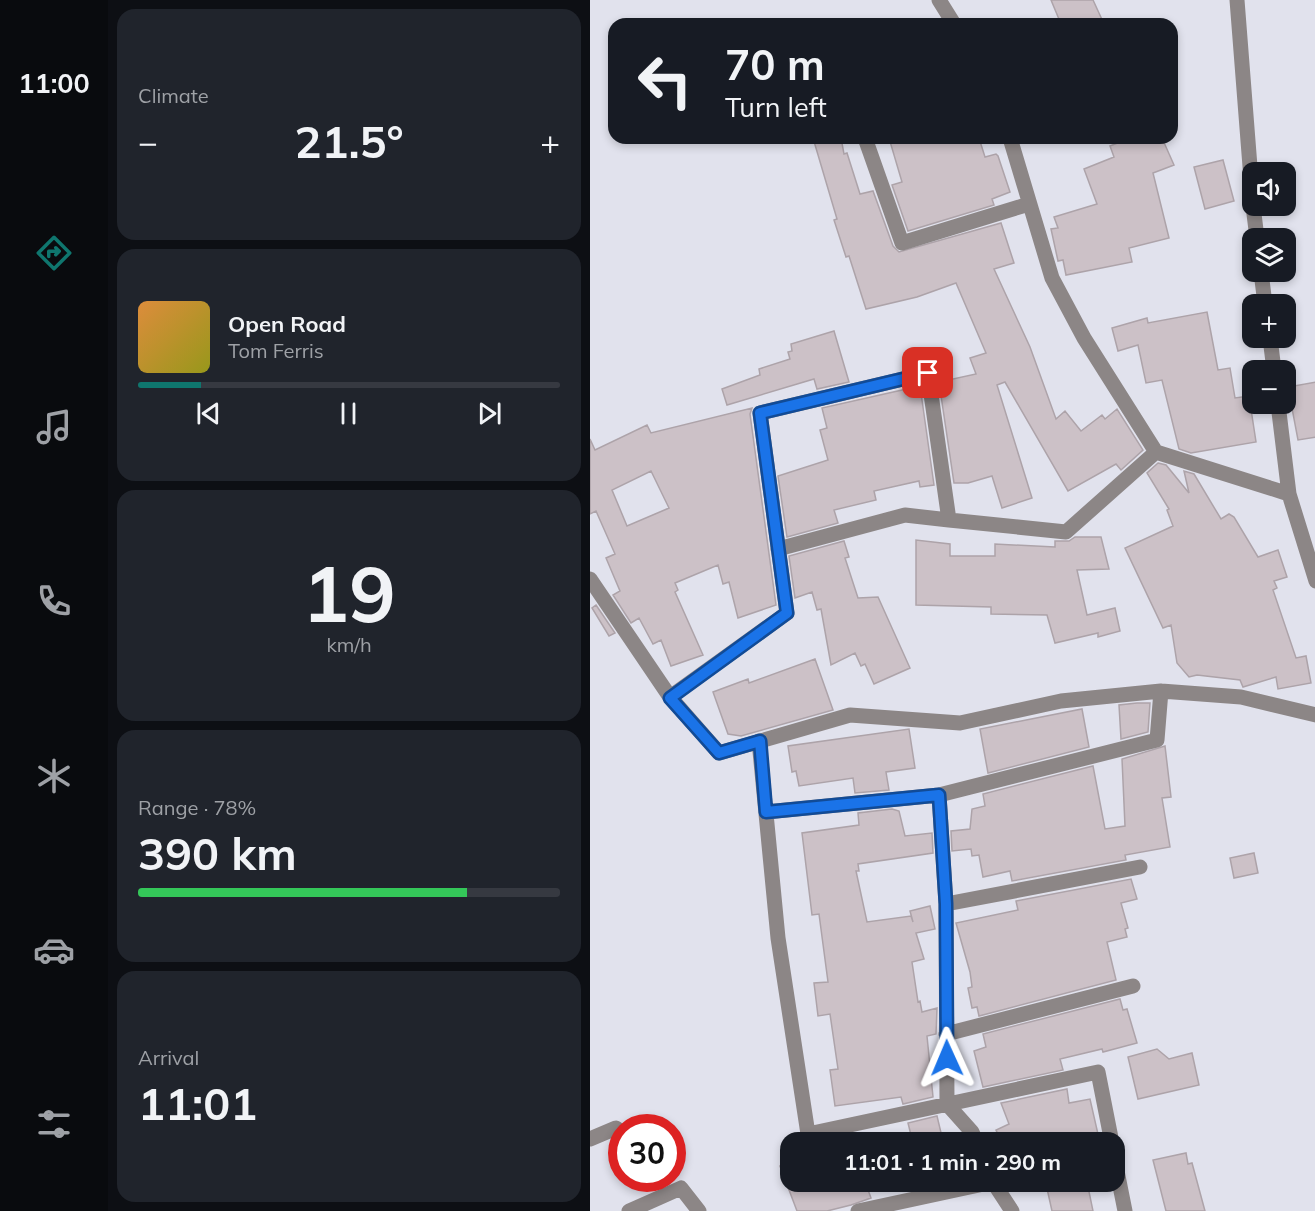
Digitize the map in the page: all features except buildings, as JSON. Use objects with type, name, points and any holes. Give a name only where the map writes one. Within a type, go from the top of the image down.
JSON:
[{"type":"street","points":[[939,0],[950,18]]},
{"type":"street","points":[[1237,0],[1250,162]]},
{"type":"street","points":[[867,144],[902,243],[1029,204]]},
{"type":"street","points":[[1012,144],[1052,279],[1084,338],[1156,452],[1289,494]]},
{"type":"street","points":[[670,698],[787,613],[760,413],[928,373],[949,520]]},
{"type":"street","points":[[1279,414],[1289,494],[1316,581]]},
{"type":"street","points":[[778,549],[905,515],[1066,532],[1156,452]]},
{"type":"street","points":[[590,579],[670,698],[719,753],[850,715],[960,723],[1061,701],[1162,691],[1241,697],[1316,715]]},
{"type":"street","points":[[766,812],[939,795],[1157,740],[1162,691]]},
{"type":"street","points":[[760,741],[778,938],[808,1134],[1098,1072],[1110,1132]]},
{"type":"street","points":[[939,795],[946,904],[947,1104],[972,1132]]},
{"type":"street","points":[[946,904],[1140,867]]},
{"type":"street","points":[[946,1034],[1133,986]]},
{"type":"street","points":[[590,1139],[608,1131]]},
{"type":"street","points":[[629,1211],[662,1192]]},
{"type":"street","points":[[684,1192],[699,1211]]},
{"type":"street","points":[[858,1211],[946,1192]]},
{"type":"street","points":[[1000,1192],[1012,1211]]},
{"type":"street","points":[[1121,1192],[1125,1211]]},
{"type":"route","points":[[928,373],[760,413],[787,613],[670,698],[719,753],[760,741],[766,812],[939,795],[946,904],[947,1058]]}]
